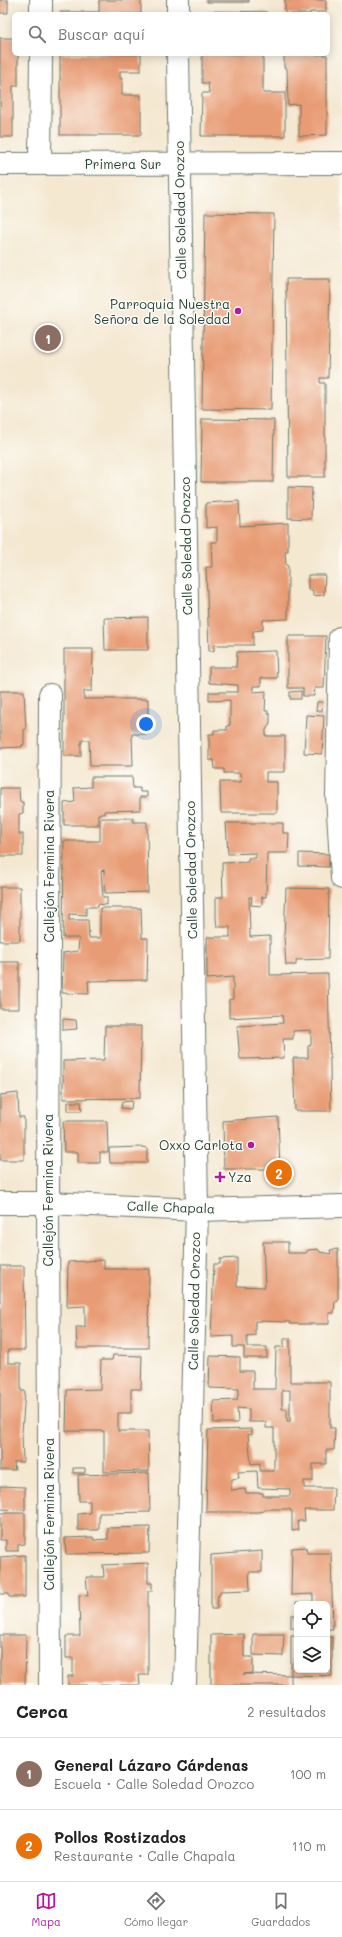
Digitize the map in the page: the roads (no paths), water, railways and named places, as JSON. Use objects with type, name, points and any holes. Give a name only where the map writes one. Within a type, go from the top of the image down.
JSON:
[{"type":"street","points":[[41,0],[41,12]]},
{"type":"street","points":[[178,0],[178,12]]},
{"type":"street","points":[[40,163],[41,56]]},
{"type":"street","name":"Calle Soledad Orozco","points":[[178,56],[197,1210],[185,1685]]},
{"type":"street","name":"Primera Sur","points":[[0,164],[342,163]]},
{"type":"street","points":[[340,638],[337,796],[342,878]]},
{"type":"street","name":"Callejón Fermina Rivera","points":[[50,695],[48,1203],[50,1685]]},
{"type":"street","name":"Calle Chapala","points":[[0,1203],[48,1203],[197,1210],[342,1206]]},
{"type":"place","name":"Parroquia Nuestra Señora de la Soledad","points":[[238,311]]},
{"type":"place","name":"General Lázaro Cárdenas","points":[[48,338]]},
{"type":"place","name":"Oxxo Carlota","points":[[251,1145]]},
{"type":"place","name":"Pollos Rostizados","points":[[279,1173]]},
{"type":"place","name":"Yza","points":[[220,1177]]}]
